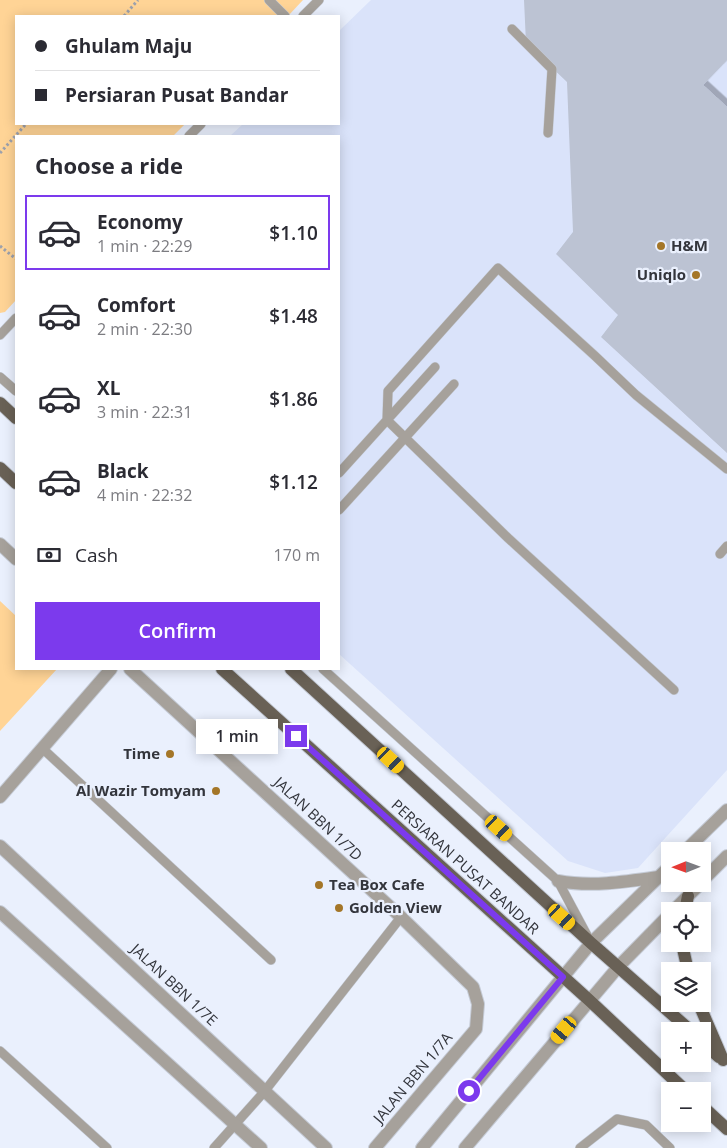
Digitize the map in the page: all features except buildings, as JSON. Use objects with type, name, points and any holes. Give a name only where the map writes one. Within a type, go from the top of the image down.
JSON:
[{"type":"main road","points":[[0,403],[15,417]]},
{"type":"main road","points":[[0,468],[15,482]]},
{"type":"main road","name":"PERSIARAN PUSAT BANDAR","points":[[223,670],[589,1000],[676,1082]]},
{"type":"main road","name":"PERSIARAN PUSAT BANDAR","points":[[292,670],[591,943],[681,1022]]},
{"type":"main road","points":[[687,902],[688,896]]},
{"type":"main road","points":[[703,1012],[725,1062]]},
{"type":"main road","points":[[711,1050],[725,1062]]},
{"type":"main road","points":[[711,1114],[727,1129]]},
{"type":"street","points":[[0,544],[15,558]]},
{"type":"street","points":[[0,797],[110,670]]},
{"type":"street","name":"JALAN BBN 1/7D","points":[[131,670],[401,917],[473,987],[478,1004],[476,1029]]},
{"type":"street","points":[[694,842],[727,810]]},
{"type":"street","name":"JALAN BBN 1/7E","points":[[0,846],[37,878],[326,1148]]},
{"type":"street","points":[[711,872],[727,856]]},
{"type":"street","points":[[422,1148],[591,943],[661,874]]},
{"type":"street","points":[[558,880],[578,884],[616,883],[658,877]]},
{"type":"street","points":[[682,902],[692,892]]},
{"type":"street","points":[[0,912],[261,1148]]},
{"type":"street","points":[[465,1148],[589,1000],[661,923]]},
{"type":"street","name":"JALAN BBN 1/7A","points":[[375,1148],[476,1029]]},
{"type":"lane","points":[[269,0],[284,15]]},
{"type":"lane","points":[[304,15],[319,0]]},
{"type":"lane","points":[[512,29],[552,69],[548,133]]},
{"type":"lane","points":[[190,135],[200,125]]},
{"type":"lane","points":[[674,690],[508,538],[386,420],[388,391],[498,268],[636,395],[727,469]]},
{"type":"lane","points":[[0,336],[15,319]]},
{"type":"lane","points":[[340,472],[435,366]]},
{"type":"lane","points":[[0,377],[15,390]]},
{"type":"lane","points":[[340,509],[454,384]]},
{"type":"lane","points":[[720,554],[727,546]]},
{"type":"lane","points":[[324,670],[558,880],[591,943]]},
{"type":"lane","points":[[43,749],[271,960]]},
{"type":"lane","points":[[214,1148],[264,1092],[401,917]]},
{"type":"lane","points":[[0,1050],[107,1148]]},
{"type":"lane","points":[[580,1148],[617,1119],[646,1125],[670,1148]]},
{"type":"path","points":[[125,15],[138,0]]},
{"type":"path","points":[[16,135],[25,125]]},
{"type":"path","points":[[0,153],[15,136]]},
{"type":"path","points":[[0,246],[15,258]]},
{"type":"shaded area","points":[[0,0],[303,0],[289,15],[15,15],[15,125],[184,125],[174,135],[15,135],[15,301],[5,312],[0,313]]},
{"type":"shaded area","points":[[371,0],[727,0],[727,770],[638,868],[605,873],[568,861],[340,655],[340,135],[231,135],[242,125],[340,125],[340,30]]},
{"type":"shaded area","points":[[0,601],[15,615],[15,670],[56,670],[0,731]]},
{"type":"place","name":"H&M","points":[[661,246]]},
{"type":"place","name":"Uniqlo","points":[[696,275]]},
{"type":"place","name":"Time","points":[[170,754]]},
{"type":"place","name":"Al Wazir Tomyam","points":[[216,791]]},
{"type":"place","name":"Tea Box Cafe","points":[[319,885]]},
{"type":"place","name":"Golden View","points":[[339,908]]},
{"type":"route","points":[[296,736],[563,977],[469,1091]]}]
